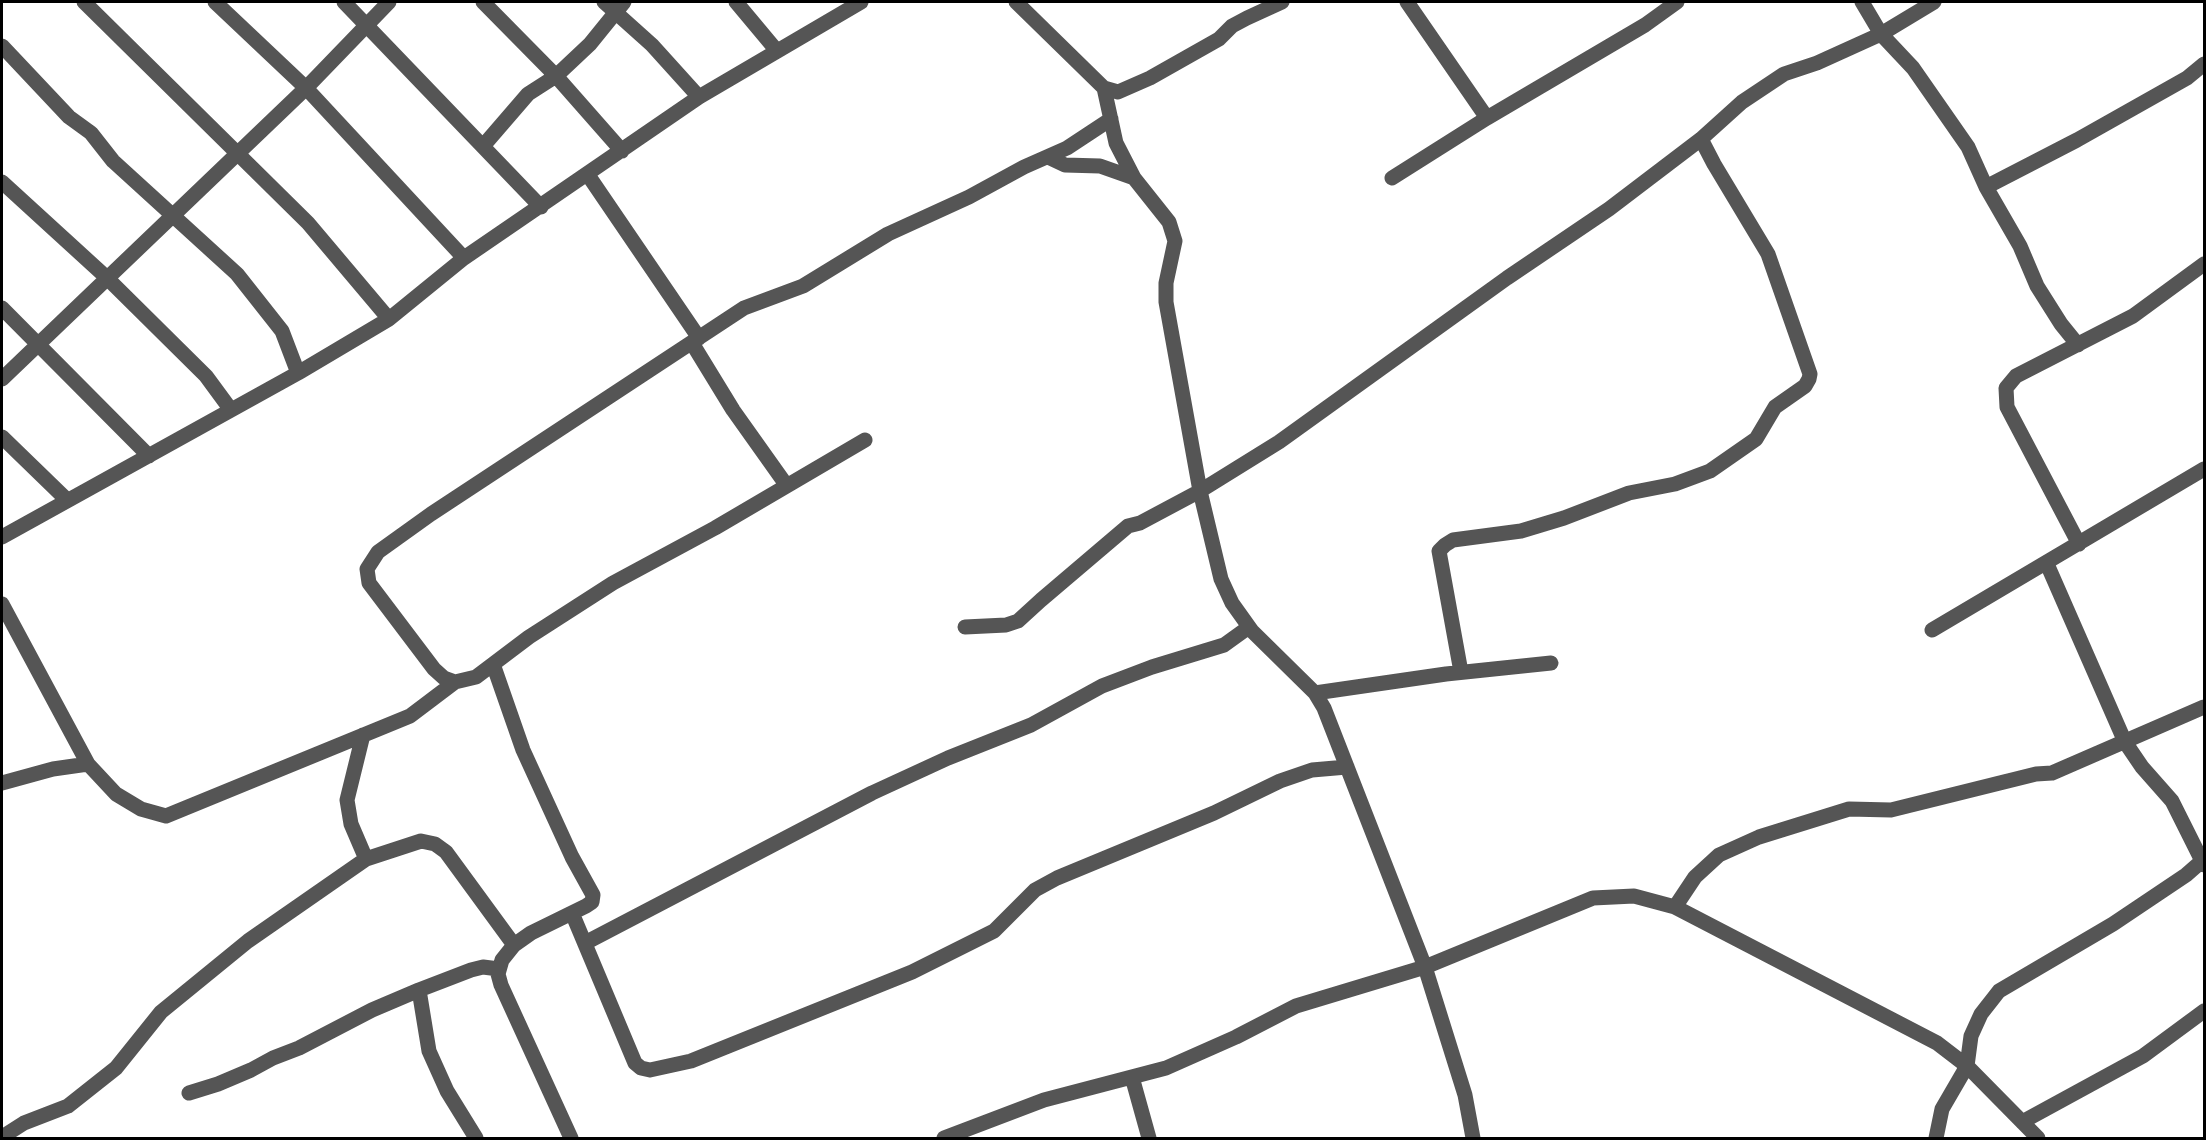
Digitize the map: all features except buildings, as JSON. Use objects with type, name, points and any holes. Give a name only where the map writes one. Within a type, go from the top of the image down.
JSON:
[{"type":"street","points":[[84,2],[308,223],[389,319]]},
{"type":"street","points":[[215,2],[306,88],[464,258]]},
{"type":"street","points":[[344,2],[541,207]]},
{"type":"street","points":[[2,379],[306,88],[389,2]]},
{"type":"street","points":[[483,2],[555,76],[622,150]]},
{"type":"street","points":[[736,2],[777,51]]},
{"type":"street","points":[[2,537],[298,373],[389,319],[464,258],[699,97],[861,2]]},
{"type":"street","points":[[1016,2],[1104,88],[1118,92],[1150,78],[1219,39],[1232,27],[1247,18],[1282,2]]},
{"type":"street","points":[[1407,2],[1487,118]]},
{"type":"street","points":[[1392,178],[1487,118],[1645,25],[1677,2]]},
{"type":"street","points":[[1862,2],[1881,34],[1913,68],[1968,147],[1986,187],[2020,246],[2037,286],[2061,324],[2078,345]]},
{"type":"street","points":[[965,627],[1006,625],[1018,621],[1128,526],[1200,491],[1279,442],[1507,278],[1609,209],[1701,139],[1742,102],[1784,74],[1816,63],[1881,34],[1934,2]]},
{"type":"street","points":[[483,145],[528,94],[555,76],[590,44],[614,5],[699,97]]},
{"type":"street","points":[[2,46],[69,117],[91,133],[113,161],[237,274],[282,331],[298,373]]},
{"type":"street","points":[[1986,187],[2077,140],[2187,78],[2205,64]]},
{"type":"street","points":[[1104,88],[1116,143],[1134,178],[1168,222],[1175,241],[1166,282],[1166,302],[1200,491],[1221,579],[1232,603],[1249,627],[1315,693],[1324,708],[1425,967],[1465,1095],[1473,1138]]},
{"type":"street","points":[[455,682],[444,678],[434,669],[369,583],[368,569],[378,552],[431,514],[744,308],[803,286],[888,234],[1067,148],[1111,119]]},
{"type":"street","points":[[1461,672],[1439,551],[1445,545],[1453,540],[1521,531],[1629,494],[1675,484],[1710,471],[1756,439],[1775,407],[1805,386],[1809,379],[1810,374],[1768,254],[1701,139]]},
{"type":"street","points":[[1048,157],[1065,165],[1100,166],[1134,178]]},
{"type":"street","points":[[588,175],[696,340],[733,410],[787,486]]},
{"type":"street","points":[[2,182],[106,277],[206,376],[231,410]]},
{"type":"street","points":[[2079,544],[2007,407],[2006,388],[2016,376],[2133,316],[2205,264]]},
{"type":"street","points":[[2,308],[149,456]]},
{"type":"street","points":[[2,437],[67,500]]},
{"type":"street","points":[[2,604],[88,764],[116,794],[141,810],[166,816],[410,716],[455,682],[476,677],[529,638],[613,583],[716,528],[865,440]]},
{"type":"street","points":[[1932,630],[2205,469]]},
{"type":"street","points":[[1936,1138],[1942,1109],[1966,1066],[1971,1036],[1981,1014],[1999,991],[2114,924],[2203,863],[2172,801],[2142,767],[2125,742],[2047,564]]},
{"type":"street","points":[[585,943],[872,793],[948,758],[1030,725],[1102,686],[1152,667],[1224,645],[1249,627]]},
{"type":"street","points":[[1315,693],[1461,672],[1551,663]]},
{"type":"street","points":[[493,664],[523,750],[572,857],[593,895],[592,902],[531,933],[514,945],[502,960],[498,974],[570,1138]]},
{"type":"street","points":[[1675,906],[1695,878],[1719,855],[1758,837],[1849,809],[1891,810],[2036,774],[2052,773],[2205,706]]},
{"type":"street","points":[[363,735],[347,800],[351,824],[366,859]]},
{"type":"street","points":[[2,783],[53,769],[88,764]]},
{"type":"street","points":[[572,913],[635,1063],[641,1068],[650,1070],[691,1061],[912,972],[993,931],[1035,890],[1057,878],[1214,813],[1280,781],[1311,770],[1347,766]]},
{"type":"street","points":[[2,1137],[24,1123],[68,1106],[116,1068],[161,1012],[248,941],[366,859],[421,841],[435,844],[446,852],[514,945]]},
{"type":"street","points":[[944,1138],[977,1133],[1044,1100],[1166,1068],[1236,1037],[1296,1006],[1425,967],[1593,898],[1634,896],[1675,906],[1937,1043],[1966,1066],[2038,1138]]},
{"type":"street","points":[[189,1093],[251,1070],[372,1010],[419,990],[471,970],[483,967],[499,969]]},
{"type":"street","points":[[419,990],[429,1051],[447,1091],[476,1138]]},
{"type":"street","points":[[2022,1122],[2143,1056],[2205,1011]]},
{"type":"street","points":[[1132,1077],[1149,1138]]}]
